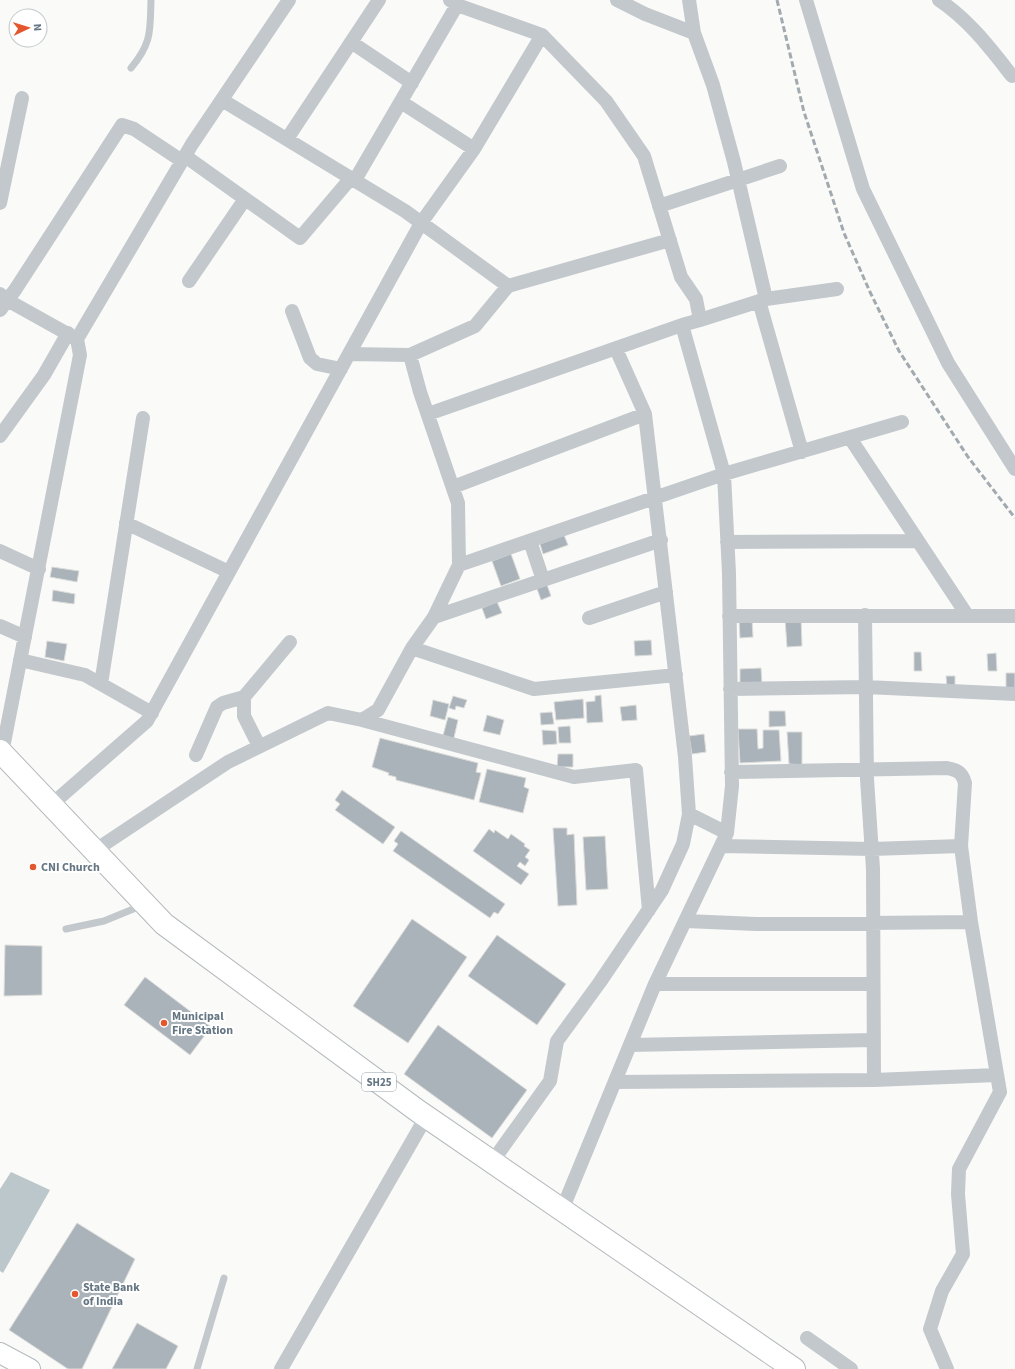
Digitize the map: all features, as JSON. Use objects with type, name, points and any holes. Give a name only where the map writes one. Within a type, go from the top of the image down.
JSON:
[{"type":"main road","name":"SH25","points":[[1,752],[164,924],[426,1117],[794,1369]]},
{"type":"main road","points":[[0,1352],[30,1369]]},
{"type":"street","points":[[0,436],[73,336],[183,159],[289,0]]},
{"type":"street","points":[[287,139],[379,0]]},
{"type":"street","points":[[617,0],[646,14],[694,33]]},
{"type":"street","points":[[689,0],[694,33],[713,85],[738,179],[762,300],[802,452]]},
{"type":"street","points":[[806,0],[863,188],[948,363],[1015,469]]},
{"type":"street","points":[[939,0],[956,12],[977,32],[1012,76]]},
{"type":"street","points":[[1,752],[39,569],[80,355],[73,336],[2,302],[122,125],[134,129],[245,198],[300,238],[353,180],[412,83],[453,2],[542,35],[606,101],[644,156],[681,277],[696,299],[700,320]]},
{"type":"street","points":[[51,805],[147,721],[421,223],[474,149],[542,35]]},
{"type":"street","points":[[351,42],[412,83]]},
{"type":"street","points":[[0,203],[22,98]]},
{"type":"street","points":[[222,100],[421,223],[508,286]]},
{"type":"street","points":[[401,102],[474,149]]},
{"type":"street","points":[[659,206],[780,166]]},
{"type":"street","points":[[189,281],[245,198]]},
{"type":"street","points":[[349,354],[410,355],[475,326],[508,286],[670,240]]},
{"type":"street","points":[[428,414],[682,325],[762,300],[837,289]]},
{"type":"street","points":[[292,311],[310,358],[317,364],[341,369]]},
{"type":"street","points":[[562,1210],[655,984],[727,833],[731,772],[729,616],[724,474],[682,325]]},
{"type":"street","points":[[492,1162],[550,1081],[557,1041],[600,982],[662,890],[683,844],[689,814],[676,676],[645,414],[616,349]]},
{"type":"street","points":[[362,720],[378,710],[412,648],[434,617],[460,565],[458,502],[428,414],[410,355]]},
{"type":"street","points":[[453,487],[645,414]]},
{"type":"street","points":[[101,684],[143,418]]},
{"type":"street","points":[[460,565],[724,474],[902,422]]},
{"type":"street","points":[[850,438],[967,615]]},
{"type":"street","points":[[126,523],[229,572]]},
{"type":"street","points":[[434,617],[660,540]]},
{"type":"street","points":[[530,541],[543,580]]},
{"type":"street","points":[[727,542],[918,541]]},
{"type":"street","points":[[0,551],[39,569]]},
{"type":"street","points":[[589,618],[666,592]]},
{"type":"street","points":[[864,615],[867,769],[872,849],[874,1080]]},
{"type":"street","points":[[729,616],[1015,616]]},
{"type":"street","points":[[0,626],[25,637]]},
{"type":"street","points":[[196,755],[217,707],[223,703],[244,697],[290,642]]},
{"type":"street","points":[[412,648],[534,689],[676,676]]},
{"type":"street","points":[[20,660],[85,675],[152,713]]},
{"type":"street","points":[[730,689],[866,687],[1015,694]]},
{"type":"street","points":[[244,697],[244,716],[259,746]]},
{"type":"street","points":[[94,851],[228,762],[328,713],[362,720],[574,777],[636,770],[649,910]]},
{"type":"street","points":[[731,772],[947,768],[957,770],[963,775],[965,782],[961,846],[971,922],[1000,1092],[958,1169],[958,1194],[963,1254],[942,1291],[930,1329],[947,1369]]},
{"type":"street","points":[[689,814],[727,833]]},
{"type":"street","points":[[721,846],[872,849],[961,846]]},
{"type":"street","points":[[686,921],[756,924],[971,922]]},
{"type":"street","points":[[655,984],[872,984]]},
{"type":"street","points":[[630,1045],[873,1040]]},
{"type":"street","points":[[615,1082],[874,1080],[997,1075]]},
{"type":"street","points":[[281,1369],[426,1117]]},
{"type":"street","points":[[806,1338],[851,1369]]},
{"type":"lane","points":[[131,68],[141,56],[150,37],[152,0]]},
{"type":"lane","points":[[66,929],[104,921],[145,904]]},
{"type":"lane","points":[[197,1369],[224,1278]]},
{"type":"shaded area","points":[[11,1172],[50,1190],[3,1273],[0,1271],[0,1189]]},
{"type":"building","points":[[564,535],[568,545],[543,554],[540,544]]},
{"type":"building","points":[[511,554],[520,579],[501,586],[492,561]]},
{"type":"building","points":[[52,567],[79,571],[77,582],[50,577]]},
{"type":"building","points":[[546,582],[551,596],[541,600],[536,586]]},
{"type":"building","points":[[53,590],[75,594],[74,604],[52,601]]},
{"type":"building","points":[[497,602],[502,613],[486,619],[482,608]]},
{"type":"building","points":[[801,617],[802,646],[787,647],[785,618]]},
{"type":"building","points":[[739,619],[752,619],[753,637],[740,638]]},
{"type":"building","points":[[651,640],[652,655],[635,656],[634,641]]},
{"type":"building","points":[[47,641],[67,644],[64,661],[45,657]]},
{"type":"building","points":[[914,652],[921,652],[922,671],[914,671]]},
{"type":"building","points":[[996,653],[997,671],[988,671],[987,654]]},
{"type":"building","points":[[761,668],[762,684],[740,685],[740,669]]},
{"type":"building","points":[[1006,673],[1015,673],[1015,689],[1006,688]]},
{"type":"building","points":[[946,676],[955,676],[955,688],[947,688]]},
{"type":"building","points":[[601,695],[603,722],[587,723],[586,702],[595,701],[595,696]]},
{"type":"building","points":[[453,696],[467,700],[464,708],[456,706],[455,710],[449,708]]},
{"type":"building","points":[[583,699],[584,718],[556,720],[554,702]]},
{"type":"building","points":[[433,700],[449,704],[445,720],[430,716]]},
{"type":"building","points":[[636,705],[637,720],[622,721],[620,707]]},
{"type":"building","points":[[769,711],[785,711],[786,726],[769,727]]},
{"type":"building","points":[[552,712],[554,724],[541,725],[540,713]]},
{"type":"building","points":[[487,715],[504,720],[500,735],[483,731]]},
{"type":"building","points":[[448,717],[458,720],[453,742],[442,739]]},
{"type":"building","points":[[570,726],[571,743],[559,743],[558,727]]},
{"type":"building","points":[[738,729],[757,729],[758,749],[763,748],[763,730],[779,730],[781,761],[740,763]]},
{"type":"building","points":[[542,730],[556,731],[557,744],[543,745]]},
{"type":"building","points":[[787,732],[802,732],[802,765],[789,764]]},
{"type":"building","points":[[704,734],[706,752],[692,754],[689,736]]},
{"type":"building","points":[[380,738],[478,763],[476,772],[481,773],[474,800],[396,780],[396,777],[388,775],[389,773],[372,767]]},
{"type":"building","points":[[558,754],[573,754],[573,767],[557,767]]},
{"type":"building","points":[[487,769],[526,778],[524,787],[529,789],[523,813],[479,802]]},
{"type":"building","points":[[342,790],[395,827],[383,844],[335,810],[340,804],[335,800]]},
{"type":"building","points":[[553,828],[567,828],[567,835],[574,834],[577,905],[558,906]]},
{"type":"building","points":[[489,829],[494,833],[495,830],[508,839],[511,834],[525,844],[524,846],[530,850],[525,857],[529,860],[525,866],[520,862],[517,866],[529,874],[521,885],[473,851]]},
{"type":"building","points":[[401,831],[505,904],[498,914],[494,912],[490,918],[393,851],[398,844],[394,841]]},
{"type":"building","points":[[605,836],[608,889],[586,890],[583,837]]},
{"type":"building","points":[[412,919],[467,957],[408,1043],[353,1006]]},
{"type":"building","points":[[497,935],[566,984],[537,1025],[468,976]]},
{"type":"building","points":[[5,945],[42,946],[42,995],[4,996]]},
{"type":"building","points":[[145,977],[211,1027],[190,1055],[124,1005]]},
{"type":"building","points":[[438,1025],[527,1090],[492,1138],[404,1074]]},
{"type":"building","name":"State Bank of India","points":[[77,1223],[135,1259],[82,1369],[68,1369],[9,1330]]},
{"type":"building","points":[[137,1323],[178,1346],[166,1369],[112,1369]]},
{"type":"railway","points":[[777,0],[804,112],[844,233],[870,292],[899,351],[968,457],[1015,518]]},
{"type":"place","name":"CNI Church","points":[[33,867]]},
{"type":"place","name":"Municipal Fire Station","points":[[164,1023]]},
{"type":"place","name":"State Bank of India","points":[[75,1294]]}]
